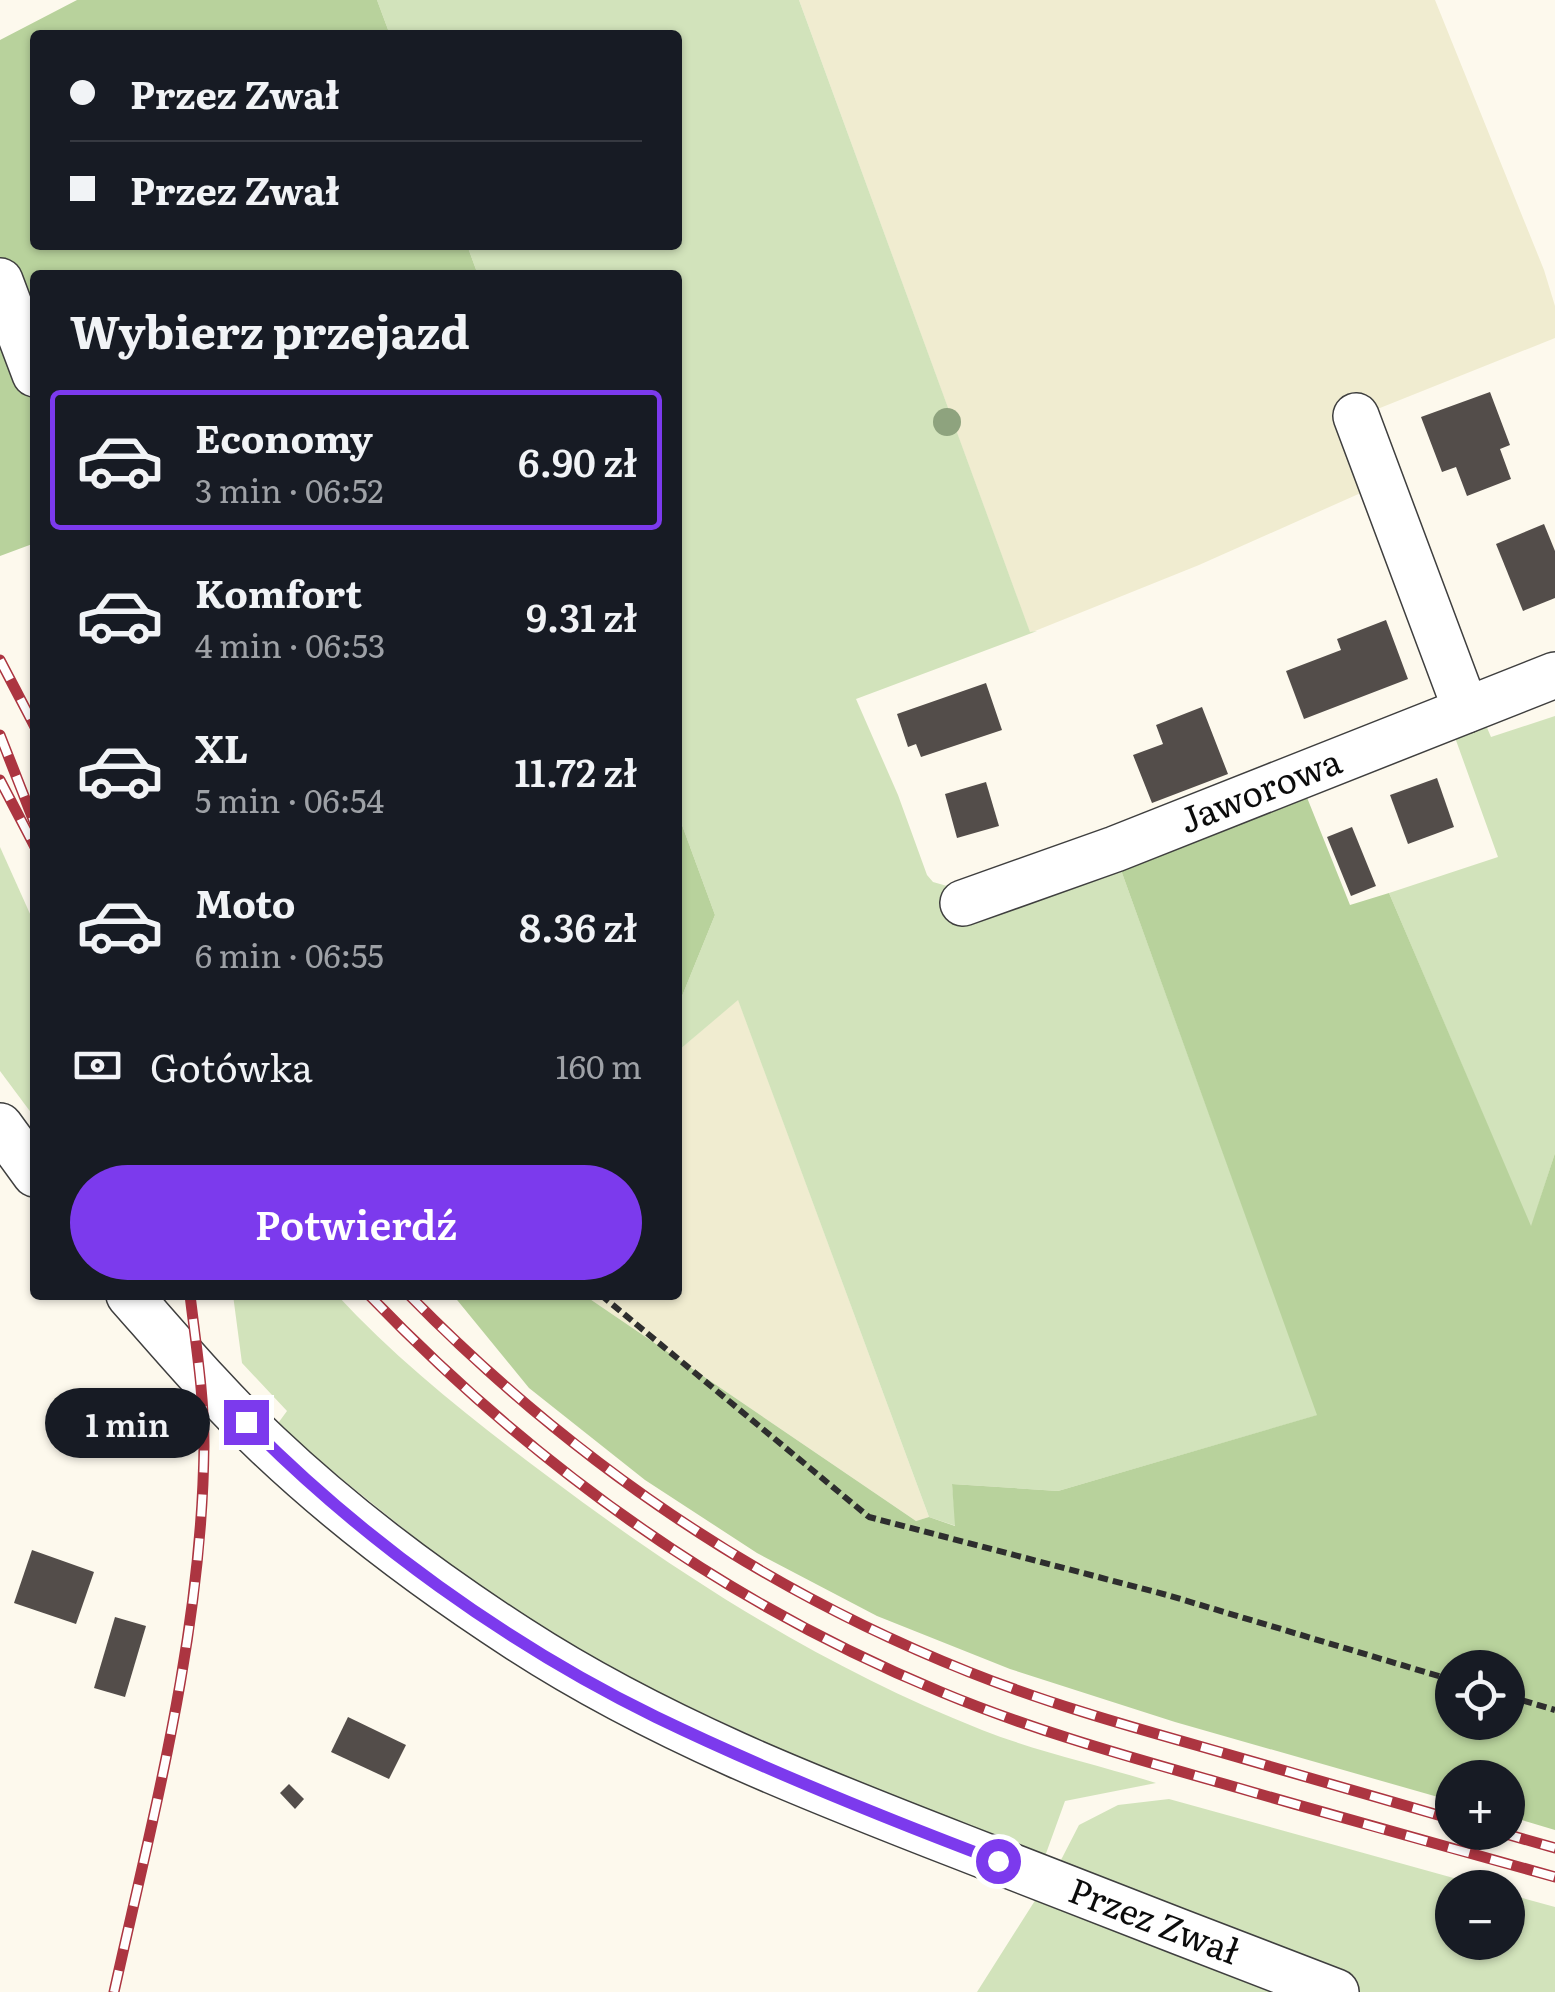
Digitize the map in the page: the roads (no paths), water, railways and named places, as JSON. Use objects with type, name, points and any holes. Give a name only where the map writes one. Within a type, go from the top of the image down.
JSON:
[{"type":"street","points":[[0,281],[30,361]]},
{"type":"street","points":[[1356,416],[1466,710]]},
{"type":"street","name":"Jaworowa","points":[[962,903],[1114,849],[1555,675]]},
{"type":"street","points":[[0,1126],[30,1167]]},
{"type":"street","name":"Przez Zwał","points":[[133,1300],[268,1446],[446,1589],[575,1673],[654,1716],[859,1807],[1336,1992]]},
{"type":"railway","points":[[0,660],[30,717]]},
{"type":"railway","points":[[0,735],[30,811]]},
{"type":"railway","points":[[0,780],[30,837]]},
{"type":"railway","points":[[114,1992],[160,1789],[195,1584],[204,1446],[191,1300]]},
{"type":"railway","points":[[374,1300],[497,1416],[635,1524],[707,1572],[861,1656],[975,1706],[1080,1742],[1555,1877]]},
{"type":"railway","points":[[414,1300],[470,1355],[600,1464],[669,1513],[814,1600],[890,1638],[1026,1693],[1435,1814]]},
{"type":"railway","points":[[1525,1839],[1555,1848]]}]
